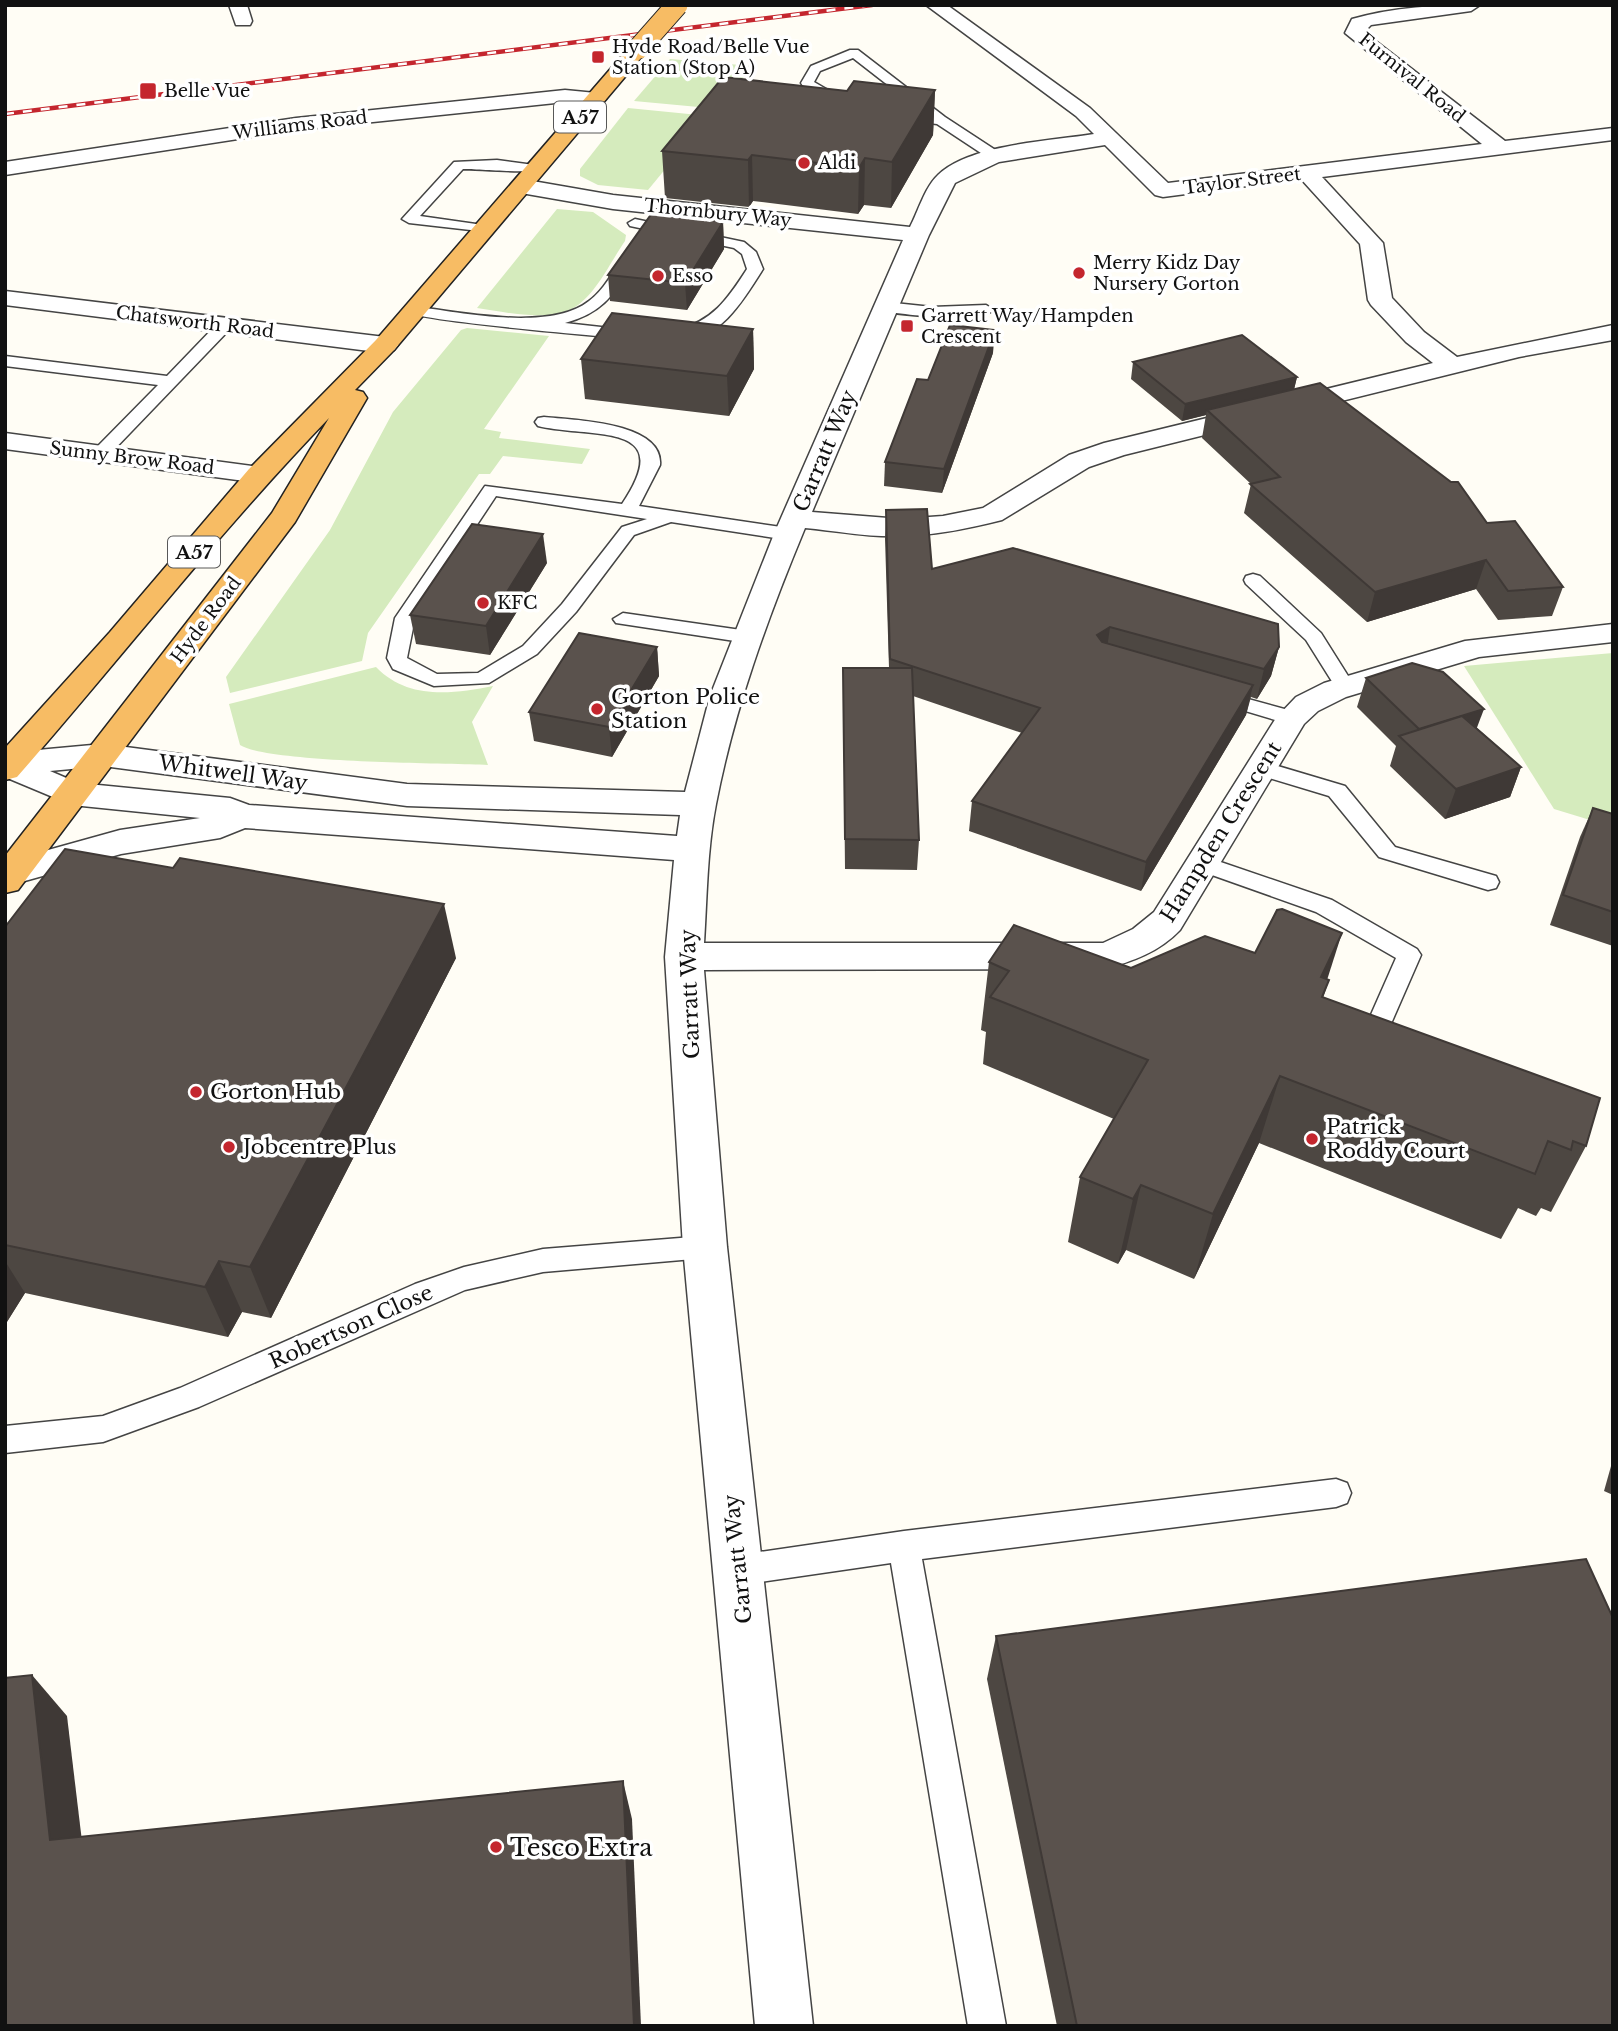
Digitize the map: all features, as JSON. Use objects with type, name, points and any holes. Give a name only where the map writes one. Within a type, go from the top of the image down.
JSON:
[{"type":"highway","name":"Hyde Road","points":[[7,766],[121,639],[259,475],[385,345],[677,5]]},
{"type":"highway","name":"Hyde Road","points":[[9,876],[285,516],[385,345]]},
{"type":"street","name":"Furnival Road","points":[[1471,5],[1369,20],[1359,23],[1354,33],[1501,148]]},
{"type":"street","name":"Taylor Street","points":[[943,10],[1083,112],[1163,190],[1613,134]]},
{"type":"street","name":"Williams Road","points":[[5,169],[296,124],[565,96],[596,99]]},
{"type":"street","name":"Garratt Way","points":[[784,2026],[705,1247],[684,957],[692,849],[699,804],[726,696],[748,637],[885,307],[946,179],[966,167],[995,156],[1111,138]]},
{"type":"street","points":[[1307,173],[1371,243],[1380,300],[1415,337],[1453,366]]},
{"type":"street","name":"Thornbury Way","points":[[528,178],[613,202],[917,235]]},
{"type":"street","name":"Chatsworth Road","points":[[5,298],[385,345]]},
{"type":"street","points":[[792,526],[901,528],[943,525],[992,514],[1079,461],[1114,449],[1453,366],[1613,332]]},
{"type":"street","name":"Sunny Brow Road","points":[[5,441],[259,475]]},
{"type":"street","name":"Hampden Crescent","points":[[684,957],[1105,956],[1154,936],[1203,864],[1292,718],[1319,697],[1498,643],[1613,633]]},
{"type":"street","name":"Whitwell Way","points":[[7,766],[103,755],[407,795],[699,804]]},
{"type":"street","name":"Whitwell Way","points":[[7,766],[72,794],[230,809],[242,817]]},
{"type":"street","name":"Whitwell Way","points":[[9,876],[120,842],[220,826],[242,817],[692,849]]},
{"type":"lane","points":[[855,110],[807,83],[815,69],[854,53],[940,120],[995,156]]},
{"type":"lane","points":[[889,117],[940,120]]},
{"type":"lane","points":[[482,229],[409,219],[459,165],[497,164],[528,178]]},
{"type":"lane","points":[[613,202],[635,222],[739,244],[749,252],[755,269],[722,319],[693,332],[668,335]]},
{"type":"lane","points":[[523,323],[579,315],[595,305],[641,244],[635,222]]},
{"type":"lane","points":[[885,307],[932,312],[986,310]]},
{"type":"lane","points":[[412,311],[643,336]]},
{"type":"lane","points":[[100,454],[224,326]]},
{"type":"lane","points":[[5,361],[169,381]]},
{"type":"lane","points":[[544,422],[613,431],[649,447],[652,454],[649,474],[626,512]]},
{"type":"lane","points":[[666,518],[628,531],[569,608],[530,650],[482,679],[434,680],[400,665],[397,659],[405,618],[491,491],[666,518],[792,526]]},
{"type":"lane","points":[[1253,580],[1314,637],[1345,687]]},
{"type":"lane","points":[[623,620],[748,637]]},
{"type":"lane","points":[[1199,692],[1292,718]]},
{"type":"lane","points":[[1261,768],[1337,792],[1387,852],[1488,882]]},
{"type":"lane","points":[[1203,864],[1324,906],[1409,955],[1374,1035]]},
{"type":"lane","name":"Robertson Close","points":[[5,1440],[103,1429],[189,1398],[388,1310],[419,1293],[518,1264],[582,1254],[705,1247]]},
{"type":"lane","points":[[739,1570],[904,1546],[1336,1493]]},
{"type":"lane","points":[[904,1546],[987,2026]]},
{"type":"green space","points":[[670,59],[752,66],[720,109],[634,101]]},
{"type":"green space","points":[[628,108],[709,116],[648,190],[598,185],[580,176],[580,169]]},
{"type":"green space","points":[[557,209],[593,212],[626,235],[625,241],[590,294],[575,307],[552,314],[527,315],[477,308]]},
{"type":"green space","points":[[467,328],[549,336],[484,429],[501,432],[499,438],[590,449],[582,464],[503,456],[490,474],[479,474],[368,633],[362,661],[230,693],[226,677],[330,530],[393,412],[461,330]]},
{"type":"green space","points":[[1613,653],[1613,827],[1554,809],[1464,666]]},
{"type":"green space","points":[[376,667],[389,678],[416,690],[446,692],[493,686],[472,722],[488,765],[319,759],[257,751],[240,745],[229,704]]},
{"type":"building","points":[[723,77],[847,91],[854,81],[935,90],[892,162],[865,158],[859,168],[752,155],[748,160],[662,151]]},
{"type":"building","points":[[651,208],[723,222],[685,283],[608,275],[652,213]]},
{"type":"building","points":[[612,313],[753,329],[727,376],[581,359]]},
{"type":"building","points":[[950,325],[995,330],[944,469],[885,462],[917,379],[928,380]]},
{"type":"building","points":[[1242,335],[1297,377],[1185,404],[1133,362]]},
{"type":"building","points":[[1320,383],[1451,482],[1458,482],[1487,523],[1515,521],[1563,587],[1508,591],[1486,560],[1375,592],[1250,484],[1280,477],[1207,410]]},
{"type":"building","points":[[927,509],[932,569],[1013,548],[1278,624],[1279,647],[1264,669],[1110,627],[1097,635],[1102,642],[1253,685],[1146,862],[972,801],[1040,708],[890,659],[886,510]]},
{"type":"building","points":[[472,524],[543,534],[486,626],[410,615]]},
{"type":"building","points":[[579,633],[657,647],[609,727],[529,712]]},
{"type":"building","points":[[1412,663],[1443,672],[1484,709],[1419,729],[1366,678]]},
{"type":"building","points":[[843,668],[912,668],[919,840],[845,839]]},
{"type":"building","points":[[1462,716],[1521,767],[1456,789],[1399,736]]},
{"type":"building","points":[[1593,808],[1613,814],[1613,912],[1563,895]]},
{"type":"building","name":"Gorton Hub","points":[[65,849],[173,868],[180,858],[444,904],[250,1267],[219,1261],[205,1287],[5,1245],[5,927]]},
{"type":"building","points":[[1282,909],[1342,933],[1321,977],[1329,980],[1322,997],[1600,1098],[1586,1146],[1573,1141],[1571,1150],[1548,1141],[1535,1174],[1280,1076],[1213,1214],[1141,1185],[1133,1199],[1080,1177],[1148,1060],[990,997],[1009,971],[989,962],[1014,925],[1131,968],[1205,936],[1255,953],[1277,910]]},
{"type":"building","points":[[1586,1559],[1613,1618],[1613,2026],[1077,2026],[996,1636]]},
{"type":"building","name":"Tesco Extra","points":[[32,1675],[50,1840],[623,1781],[634,2026],[5,2026],[5,1678]]},
{"type":"railway","points":[[5,114],[872,5]]},
{"type":"place","name":"Hyde Road/Belle Vue Station (Stop A)","points":[[598,57]]},
{"type":"place","name":"Belle Vue","points":[[148,91]]},
{"type":"place","name":"Aldi","points":[[804,163]]},
{"type":"place","name":"Merry Kidz Day Nursery Gorton","points":[[1079,273]]},
{"type":"place","name":"Esso","points":[[658,276]]},
{"type":"place","name":"Garrett Way/Hampden Crescent","points":[[907,326]]},
{"type":"place","name":"KFC","points":[[483,603]]},
{"type":"place","name":"Gorton Police Station","points":[[597,709]]},
{"type":"place","name":"Gorton Hub","points":[[196,1092]]},
{"type":"place","name":"Patrick Roddy Court","points":[[1312,1139]]},
{"type":"place","name":"Jobcentre Plus","points":[[229,1147]]},
{"type":"place","name":"Tesco Extra","points":[[496,1847]]}]
